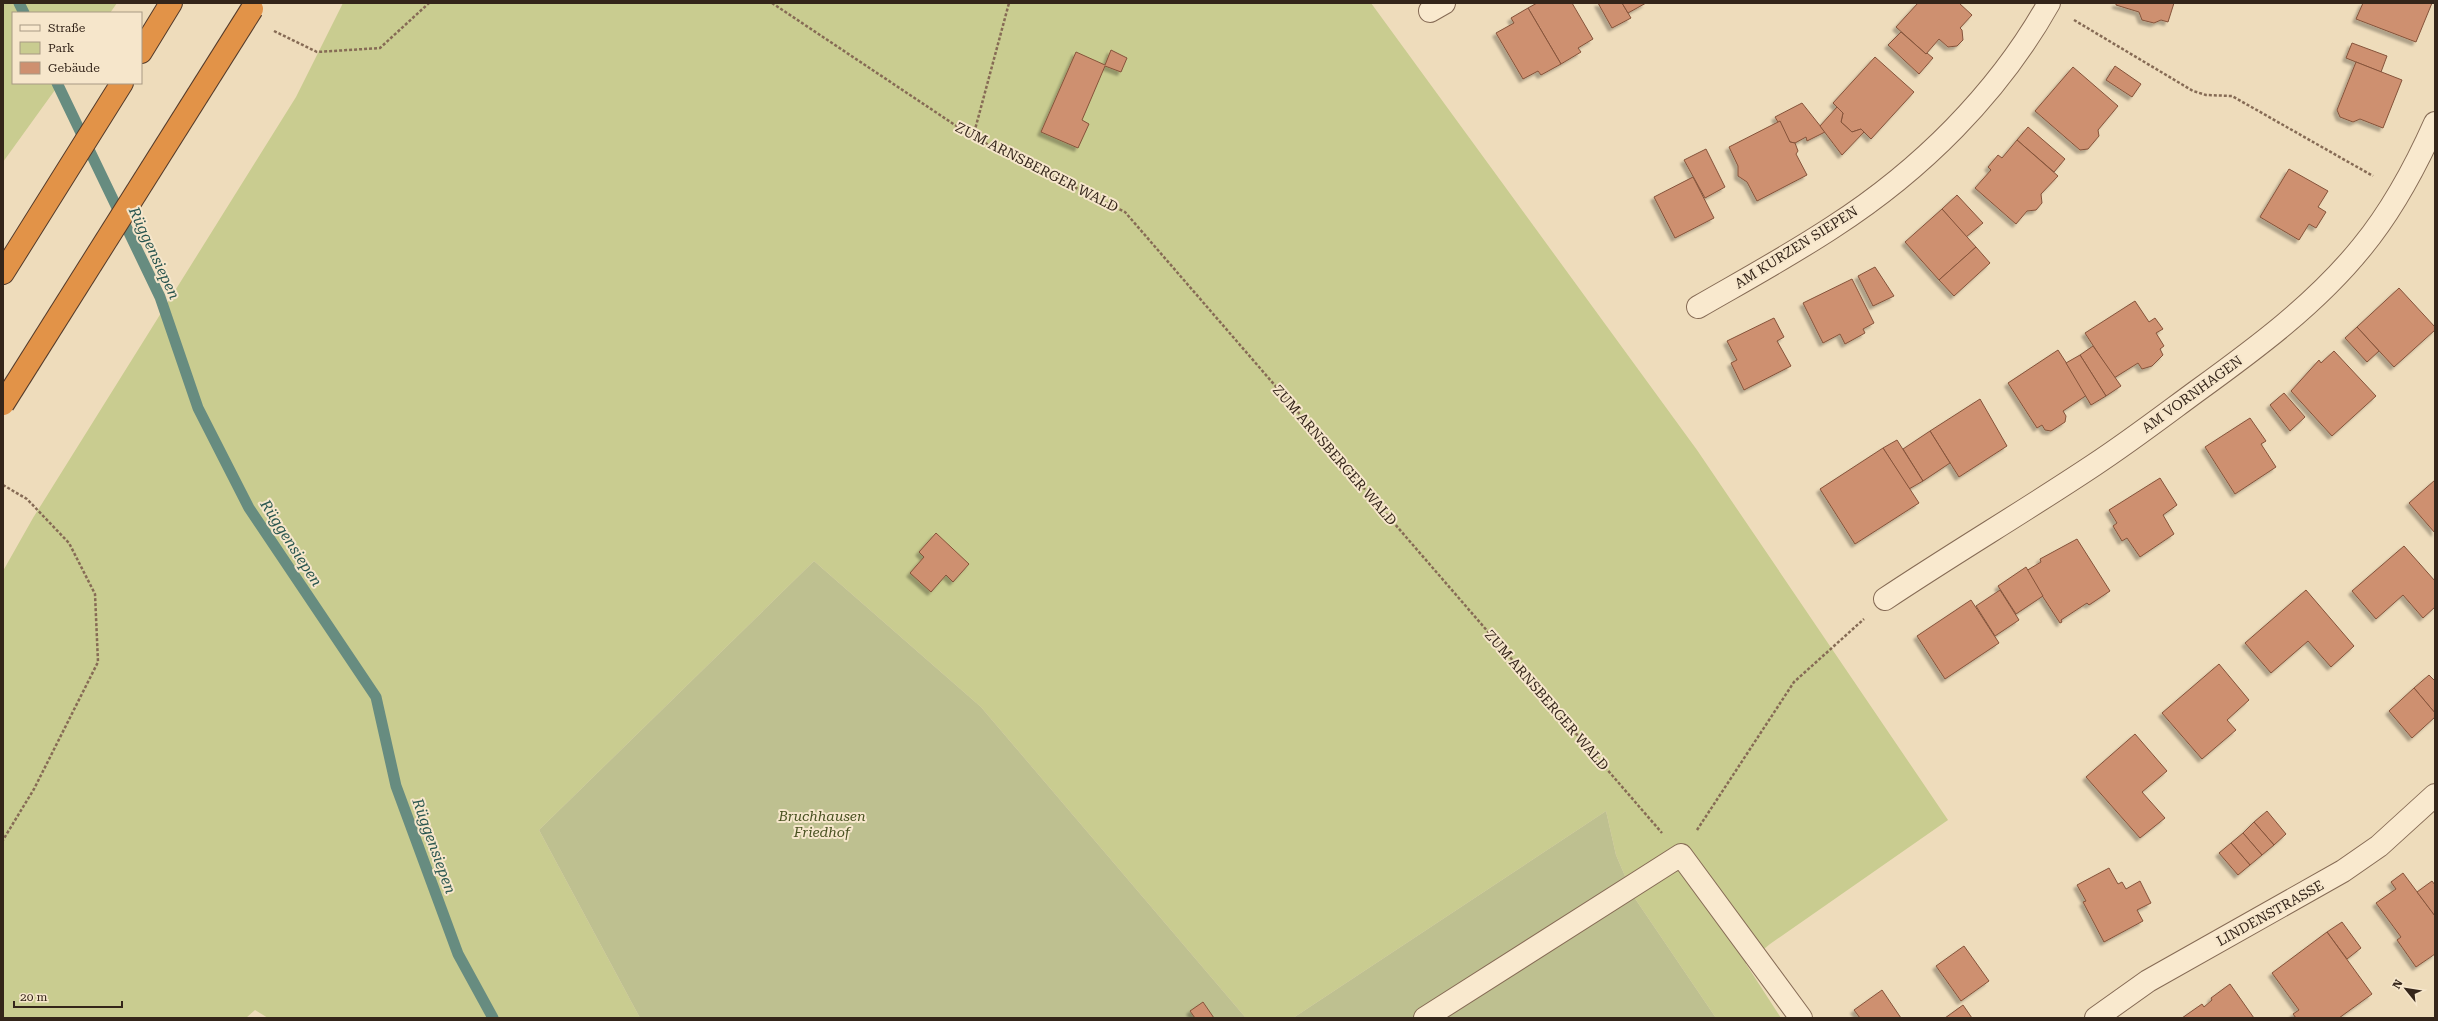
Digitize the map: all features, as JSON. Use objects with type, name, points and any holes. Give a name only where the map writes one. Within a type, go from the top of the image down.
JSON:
[{"type":"highway","points":[[142,50],[171,3]]},
{"type":"highway","points":[[3,404],[254,6]]},
{"type":"highway","points":[[3,273],[121,84]]},
{"type":"street","name":"AM KURZEN SIEPEN","points":[[1698,307],[1834,227],[1928,153],[1954,128],[1996,81],[2018,53],[2048,4]]},
{"type":"street","name":"AM VORNHAGEN","points":[[1885,600],[1964,546],[2095,465],[2255,348],[2284,324],[2338,273],[2366,243],[2402,192],[2435,123]]},
{"type":"street","name":"LINDENSTRASSE","points":[[2096,1018],[2148,981],[2343,871],[2379,846],[2435,795]]},
{"type":"street","points":[[1425,1018],[1681,855],[1801,1018]]},
{"type":"path","points":[[317,52],[380,48],[429,3]]},
{"type":"path","name":"ZUM ARNSBERGER WALD","points":[[772,3],[973,137],[1125,212],[1681,855]]},
{"type":"path","points":[[973,137],[1009,3]]},
{"type":"path","points":[[2048,4],[2194,91],[2206,95],[2232,96],[2402,192]]},
{"type":"path","points":[[3,485],[27,499],[69,544],[95,594],[98,662],[34,789],[3,840]]},
{"type":"path","points":[[1681,855],[1794,682],[1885,600]]},
{"type":"green space","points":[[3,3],[117,3],[111,12],[12,12],[12,84],[59,84],[3,162]]},
{"type":"green space","points":[[343,3],[1371,3],[1697,450],[1948,820],[1770,944],[1746,964],[1781,1018],[1716,1018],[1634,897],[1616,855],[1606,811],[1293,1018],[1246,1018],[981,707],[814,561],[539,830],[640,1018],[268,1018],[255,1010],[246,1018],[3,1018],[3,571],[33,518],[296,97]]},
{"type":"green space","name":"Bruchhausen Friedhof","points":[[814,561],[981,707],[1246,1018],[640,1018],[539,830]]},
{"type":"green space","points":[[1606,811],[1616,855],[1634,897],[1716,1018],[1293,1018]]},
{"type":"building","points":[[1537,3],[1572,3],[1593,39],[1578,48],[1581,52],[1561,64],[1528,8]]},
{"type":"building","points":[[1598,3],[1622,3],[1631,18],[1612,28]]},
{"type":"building","points":[[1622,3],[1646,3],[1628,13]]},
{"type":"building","points":[[1918,3],[1959,3],[1972,15],[1960,28],[1962,30],[1963,40],[1957,46],[1948,47],[1939,39],[1926,54],[1896,27]]},
{"type":"building","points":[[2116,3],[2174,3],[2168,22],[2161,20],[2154,23],[2142,20],[2139,12],[2116,5]]},
{"type":"building","points":[[2363,3],[2432,3],[2416,42],[2356,19]]},
{"type":"building","points":[[1528,8],[1561,64],[1541,75],[1538,71],[1523,79],[1496,33],[1514,23],[1511,18]]},
{"type":"building","points":[[1901,32],[1926,54],[1927,53],[1933,58],[1919,74],[1888,45]]},
{"type":"building","points":[[2352,43],[2387,56],[2381,72],[2346,58]]},
{"type":"building","points":[[1111,50],[1127,58],[1121,72],[1105,66],[1082,120],[1089,124],[1078,148],[1041,132],[1076,52],[1105,65]]},
{"type":"building","points":[[1875,57],[1914,92],[1871,139],[1861,129],[1852,132],[1841,122],[1843,113],[1833,103]]},
{"type":"building","points":[[2356,62],[2402,80],[2383,128],[2360,119],[2353,122],[2340,117],[2337,110]]},
{"type":"building","points":[[2115,66],[2141,84],[2132,97],[2106,80]]},
{"type":"building","points":[[2073,67],[2118,106],[2098,130],[2099,136],[2088,149],[2080,150],[2035,111]]},
{"type":"building","points":[[1802,103],[1825,132],[1807,141],[1806,137],[1795,143],[1790,142],[1775,117]]},
{"type":"building","points":[[1837,107],[1843,113],[1841,122],[1852,132],[1861,129],[1864,132],[1842,155],[1820,126]]},
{"type":"building","points":[[1780,121],[1790,142],[1795,143],[1798,151],[1796,154],[1807,175],[1757,201],[1747,182],[1738,176],[1738,166],[1729,147]]},
{"type":"building","points":[[2028,127],[2065,159],[2054,172],[2017,140]]},
{"type":"building","points":[[2017,140],[2058,176],[2041,194],[2042,203],[2036,210],[2027,211],[2016,224],[1975,188],[1991,170],[1988,167],[1998,155],[2002,158]]},
{"type":"building","points":[[1706,149],[1725,187],[1705,198],[1684,160]]},
{"type":"building","points":[[2289,169],[2328,191],[2318,207],[2326,212],[2316,228],[2309,224],[2299,240],[2260,217]]},
{"type":"building","points":[[1693,177],[1714,218],[1675,238],[1654,197]]},
{"type":"building","points":[[1957,195],[1983,223],[1966,237],[1942,209]]},
{"type":"building","points":[[1942,209],[1976,247],[1939,280],[1905,242]]},
{"type":"building","points":[[1976,247],[1990,263],[1954,296],[1939,280]]},
{"type":"building","points":[[1875,267],[1894,296],[1873,306],[1858,276]]},
{"type":"building","points":[[1852,279],[1874,323],[1863,329],[1865,333],[1845,344],[1840,334],[1823,343],[1803,303]]},
{"type":"building","points":[[2399,288],[2435,327],[2435,330],[2394,367],[2357,327]]},
{"type":"building","points":[[2135,301],[2149,322],[2155,318],[2163,329],[2156,333],[2164,346],[2160,349],[2163,355],[2152,366],[2142,369],[2138,363],[2114,378],[2085,333]]},
{"type":"building","points":[[1774,318],[1784,337],[1777,341],[1791,366],[1744,390],[1731,363],[1737,360],[1727,341]]},
{"type":"building","points":[[2357,327],[2379,351],[2367,362],[2345,338]]},
{"type":"building","points":[[2093,346],[2121,386],[2106,396],[2080,355]]},
{"type":"building","points":[[2058,350],[2087,395],[2063,411],[2066,416],[2065,422],[2051,431],[2045,430],[2042,425],[2037,428],[2008,383]]},
{"type":"building","points":[[2334,351],[2376,396],[2332,436],[2291,391],[2319,360],[2321,363]]},
{"type":"building","points":[[2080,355],[2106,396],[2091,405],[2066,363]]},
{"type":"building","points":[[2284,393],[2305,417],[2290,431],[2270,405]]},
{"type":"building","points":[[1980,399],[2007,446],[1959,477],[1930,431]]},
{"type":"building","points":[[2250,418],[2266,441],[2261,444],[2276,467],[2235,494],[2205,447]]},
{"type":"building","points":[[1930,431],[1950,463],[1923,481],[1903,449]]},
{"type":"building","points":[[1897,440],[1923,481],[1909,489],[1883,448]]},
{"type":"building","points":[[1883,448],[1919,503],[1855,544],[1820,489]]},
{"type":"building","points":[[2160,478],[2177,505],[2163,515],[2174,534],[2140,557],[2127,538],[2122,541],[2113,526],[2117,523],[2109,510]]},
{"type":"building","points":[[2435,480],[2435,533],[2409,503]]},
{"type":"building","points":[[936,533],[969,564],[953,582],[946,575],[931,592],[910,573],[924,557],[919,552]]},
{"type":"building","points":[[2077,539],[2110,591],[2089,605],[2087,603],[2061,620],[2062,622],[2060,623],[2026,571],[2041,562],[2040,559]]},
{"type":"building","points":[[2404,546],[2435,581],[2435,607],[2423,618],[2403,595],[2376,619],[2352,591]]},
{"type":"building","points":[[2026,567],[2043,596],[2016,614],[1998,586]]},
{"type":"building","points":[[2000,590],[2019,620],[1995,636],[1976,606]]},
{"type":"building","points":[[2306,590],[2354,646],[2331,667],[2308,641],[2271,673],[2245,643]]},
{"type":"building","points":[[1971,600],[1999,643],[1945,679],[1917,636]]},
{"type":"building","points":[[2219,664],[2249,700],[2227,720],[2236,730],[2202,759],[2162,713]]},
{"type":"building","points":[[2429,675],[2435,681],[2435,713],[2414,688]]},
{"type":"building","points":[[2414,688],[2435,713],[2435,717],[2412,738],[2389,711]]},
{"type":"building","points":[[2135,734],[2167,771],[2142,792],[2165,818],[2140,838],[2086,777]]},
{"type":"building","points":[[2267,811],[2286,834],[2274,845],[2254,822]]},
{"type":"building","points":[[2254,822],[2274,845],[2262,855],[2243,833]]},
{"type":"building","points":[[2243,833],[2262,855],[2250,865],[2231,843]]},
{"type":"building","points":[[2231,843],[2250,865],[2238,875],[2219,853]]},
{"type":"building","points":[[2109,868],[2118,884],[2122,882],[2126,889],[2140,881],[2151,903],[2137,910],[2143,921],[2104,942],[2083,902],[2086,901],[2077,885]]},
{"type":"building","points":[[2403,873],[2435,916],[2435,954],[2416,967],[2397,940],[2401,937],[2376,903],[2396,889],[2391,882]]},
{"type":"building","points":[[2432,881],[2435,885],[2435,916],[2417,892]]},
{"type":"building","points":[[2342,922],[2361,948],[2347,959],[2327,932]]},
{"type":"building","points":[[2327,932],[2372,994],[2339,1018],[2296,1018],[2293,1014],[2299,1010],[2272,973]]},
{"type":"building","points":[[1964,946],[1989,981],[1961,1001],[1936,966]]},
{"type":"building","points":[[2230,984],[2254,1018],[2182,1018],[2202,1004],[2204,1007],[2212,1000],[2211,998]]},
{"type":"building","points":[[1882,990],[1901,1018],[1860,1018],[1854,1010]]},
{"type":"building","points":[[1203,1002],[1214,1018],[1195,1018],[1190,1011]]},
{"type":"building","points":[[1963,1005],[1972,1018],[1945,1018]]},
{"type":"waterway","name":"Rüggensiepen","points":[[19,3],[24,12]]},
{"type":"waterway","name":"Rüggensiepen","points":[[57,84],[160,297],[198,408],[249,508],[376,697],[396,786],[458,954],[493,1018]]}]
